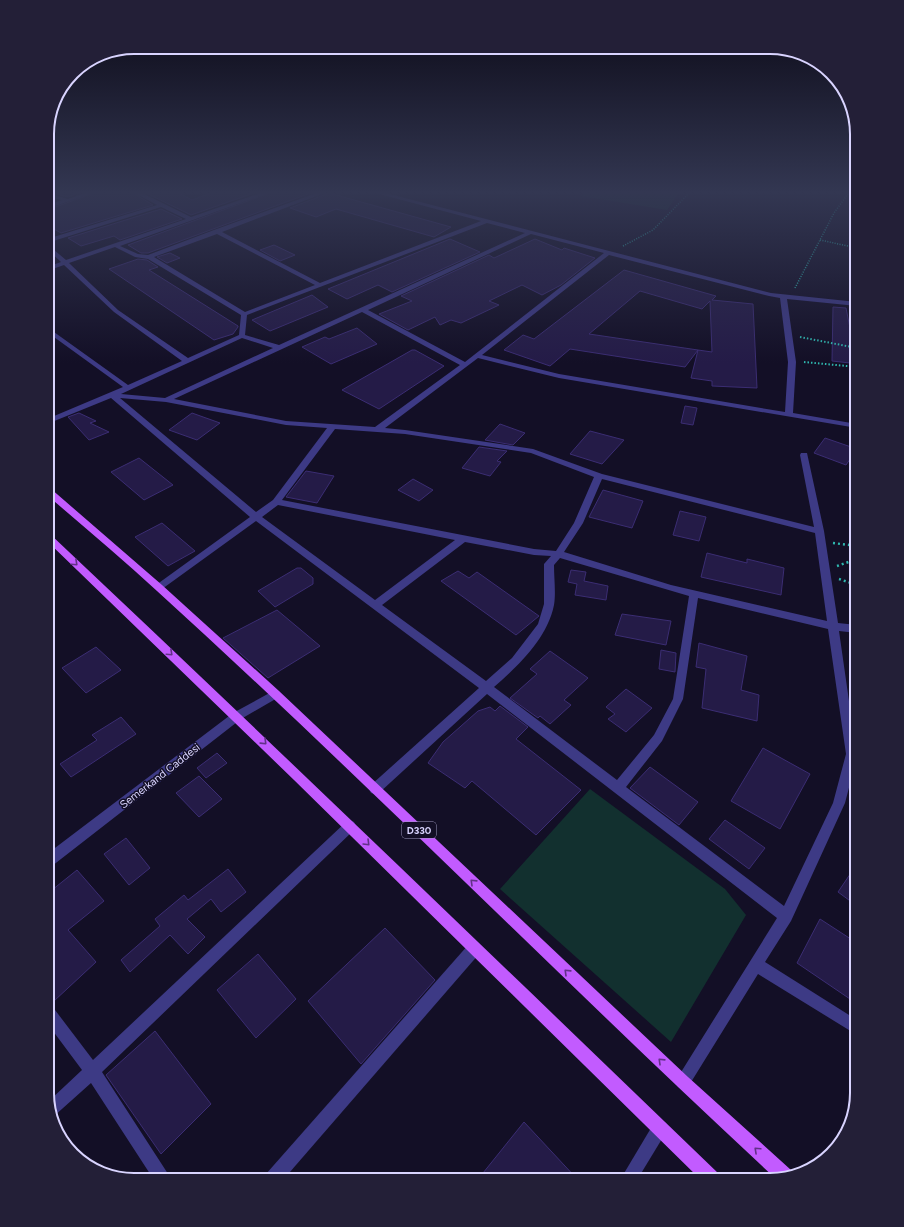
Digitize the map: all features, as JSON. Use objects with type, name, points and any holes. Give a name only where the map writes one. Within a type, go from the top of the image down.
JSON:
[{"type":"main road","name":"D330","points":[[54,496],[159,587],[275,694],[683,1082],[781,1172]]},
{"type":"main road","points":[[54,543],[237,716],[474,949],[706,1173]]},
{"type":"street","points":[[54,267],[109,248]]},
{"type":"street","points":[[121,248],[137,256],[149,257],[172,248]]},
{"type":"street","points":[[249,248],[320,286]]},
{"type":"street","points":[[244,314],[417,248]]},
{"type":"street","points":[[166,400],[497,248]]},
{"type":"street","points":[[591,248],[771,295],[850,303]]},
{"type":"street","points":[[54,252],[116,311],[187,361]]},
{"type":"street","points":[[376,430],[477,356],[608,253]]},
{"type":"street","points":[[149,257],[244,314]]},
{"type":"street","points":[[786,296],[788,335],[792,362],[789,415]]},
{"type":"street","points":[[362,310],[465,365]]},
{"type":"street","points":[[242,336],[244,314]]},
{"type":"street","points":[[54,334],[128,388]]},
{"type":"street","points":[[54,419],[128,388],[242,336],[280,348]]},
{"type":"street","points":[[477,356],[559,376],[850,425]]},
{"type":"street","points":[[112,395],[166,400],[286,423],[405,432],[534,451],[600,476],[819,531]]},
{"type":"street","points":[[112,395],[255,516],[486,687],[786,916]]},
{"type":"street","points":[[159,587],[276,502],[332,427]]},
{"type":"street","points":[[804,455],[821,542],[850,722]]},
{"type":"street","points":[[375,789],[516,661],[543,625],[549,604],[549,564],[559,554],[584,511],[600,476]]},
{"type":"street","points":[[276,502],[534,552],[559,554],[694,593],[835,627],[850,628]]},
{"type":"street","points":[[375,605],[464,538]]},
{"type":"street","points":[[618,787],[658,738],[678,699],[694,593]]},
{"type":"street","name":"Semerkand Caddesi","points":[[54,857],[237,716],[275,694]]},
{"type":"street","points":[[683,1082],[786,916],[839,803],[850,769]]},
{"type":"street","points":[[55,1106],[350,826]]},
{"type":"street","points":[[278,1173],[474,949]]},
{"type":"street","points":[[757,964],[850,1024]]},
{"type":"street","points":[[54,1020],[92,1071],[159,1173]]},
{"type":"street","points":[[632,1173],[660,1129]]},
{"type":"path","points":[[608,253],[617,248]]},
{"type":"path","points":[[786,296],[815,248]]},
{"type":"path","points":[[788,335],[850,347]]},
{"type":"path","points":[[792,362],[850,366]]},
{"type":"path","points":[[821,542],[850,545]]},
{"type":"path","points":[[846,564],[850,562]]},
{"type":"path","points":[[826,574],[850,583]]},
{"type":"green space","points":[[590,789],[725,889],[746,915],[671,1042],[500,889]]},
{"type":"building","points":[[133,248],[161,248],[148,253],[141,253]]},
{"type":"building","points":[[265,248],[281,248],[295,255],[280,261],[260,250]]},
{"type":"building","points":[[427,248],[471,248],[480,252],[392,292],[378,285],[347,299],[328,289]]},
{"type":"building","points":[[515,248],[558,248],[562,250],[565,248],[595,258],[561,285],[542,295],[522,285],[489,301],[499,305],[461,323],[451,320],[440,325],[435,317],[408,330],[379,314],[412,301],[401,296],[489,255],[494,258]]},
{"type":"building","points":[[170,253],[180,258],[167,263],[157,257]]},
{"type":"building","points":[[138,259],[147,260],[158,267],[149,270],[238,326],[233,334],[214,340],[109,269]]},
{"type":"building","points":[[624,270],[716,296],[712,300],[753,304],[757,388],[712,386],[712,381],[691,378],[698,350],[685,367],[570,349],[550,366],[504,350],[523,335],[534,339]],"holes":[[[640,291],[702,309],[710,301],[712,352],[589,334]]]},
{"type":"building","points":[[312,295],[328,307],[270,331],[252,320]]},
{"type":"building","points":[[833,307],[846,308],[850,328],[850,363],[832,361]]},
{"type":"building","points":[[357,328],[377,344],[331,364],[302,347],[325,337],[329,339]]},
{"type":"building","points":[[412,350],[415,350],[444,366],[379,409],[342,390]]},
{"type":"building","points":[[685,406],[697,408],[693,425],[681,423]]},
{"type":"building","points":[[79,413],[96,421],[90,423],[109,432],[89,440],[68,417]]},
{"type":"building","points":[[192,413],[220,423],[197,440],[169,430]]},
{"type":"building","points":[[500,424],[525,433],[513,445],[485,440]]},
{"type":"building","points":[[590,431],[624,440],[602,464],[570,454]]},
{"type":"building","points":[[825,438],[850,447],[850,459],[846,465],[814,453]]},
{"type":"building","points":[[479,447],[507,451],[497,461],[501,462],[490,476],[462,468]]},
{"type":"building","points":[[139,458],[173,485],[144,500],[111,472]]},
{"type":"building","points":[[306,471],[334,476],[317,503],[286,497]]},
{"type":"building","points":[[413,479],[433,490],[419,501],[398,490]]},
{"type":"building","points":[[603,490],[643,501],[632,528],[589,517]]},
{"type":"building","points":[[680,511],[706,517],[699,541],[673,535]]},
{"type":"building","points":[[162,523],[195,551],[168,566],[135,537]]},
{"type":"building","points":[[707,553],[747,563],[747,559],[784,568],[781,595],[701,577]]},
{"type":"building","points":[[297,568],[301,568],[313,578],[313,584],[275,607],[258,591]]},
{"type":"building","points":[[571,570],[586,572],[584,581],[608,586],[606,600],[575,595],[577,584],[568,582]]},
{"type":"building","points":[[458,571],[469,578],[477,572],[539,616],[516,635],[441,581]]},
{"type":"building","points":[[277,610],[320,646],[268,678],[223,638]]},
{"type":"building","points":[[622,614],[671,621],[666,645],[615,635]]},
{"type":"building","points":[[699,643],[747,656],[741,690],[759,695],[757,721],[702,708],[706,669],[696,667]]},
{"type":"building","points":[[96,647],[121,670],[86,693],[62,668]]},
{"type":"building","points":[[661,650],[676,653],[675,672],[659,669]]},
{"type":"building","points":[[550,651],[588,678],[564,700],[571,705],[550,724],[540,716],[538,718],[510,698],[537,674],[530,669]]},
{"type":"building","points":[[626,689],[652,708],[626,732],[608,719],[615,714],[606,707]]},
{"type":"building","points":[[500,706],[528,727],[516,739],[581,790],[536,835],[472,781],[465,788],[428,763],[443,742],[478,711],[490,707],[495,711]]},
{"type":"building","points":[[121,717],[136,734],[71,777],[60,764],[97,740],[92,735]]},
{"type":"building","points":[[763,748],[810,774],[780,829],[731,801]]},
{"type":"building","points":[[217,753],[227,763],[206,778],[197,768]]},
{"type":"building","points":[[650,767],[698,802],[679,825],[630,788]]},
{"type":"building","points":[[199,776],[222,799],[199,817],[176,793]]},
{"type":"building","points":[[725,820],[765,848],[749,869],[709,839]]},
{"type":"building","points":[[126,838],[150,868],[129,885],[104,854]]},
{"type":"building","points":[[228,869],[246,892],[221,912],[211,899],[187,919],[205,937],[188,954],[170,935],[130,972],[121,960],[160,926],[155,919],[184,895],[188,900]]},
{"type":"building","points":[[77,870],[104,901],[68,930],[96,962],[54,1001],[54,888]]},
{"type":"building","points":[[850,874],[850,901],[838,892]]},
{"type":"building","points":[[820,919],[850,938],[850,999],[797,963]]},
{"type":"building","points":[[385,928],[435,980],[361,1064],[308,1001]]},
{"type":"building","points":[[258,954],[296,999],[256,1038],[217,990]]},
{"type":"building","points":[[155,1031],[211,1104],[161,1154],[106,1075]]},
{"type":"building","points":[[524,1122],[571,1173],[483,1173]]}]
